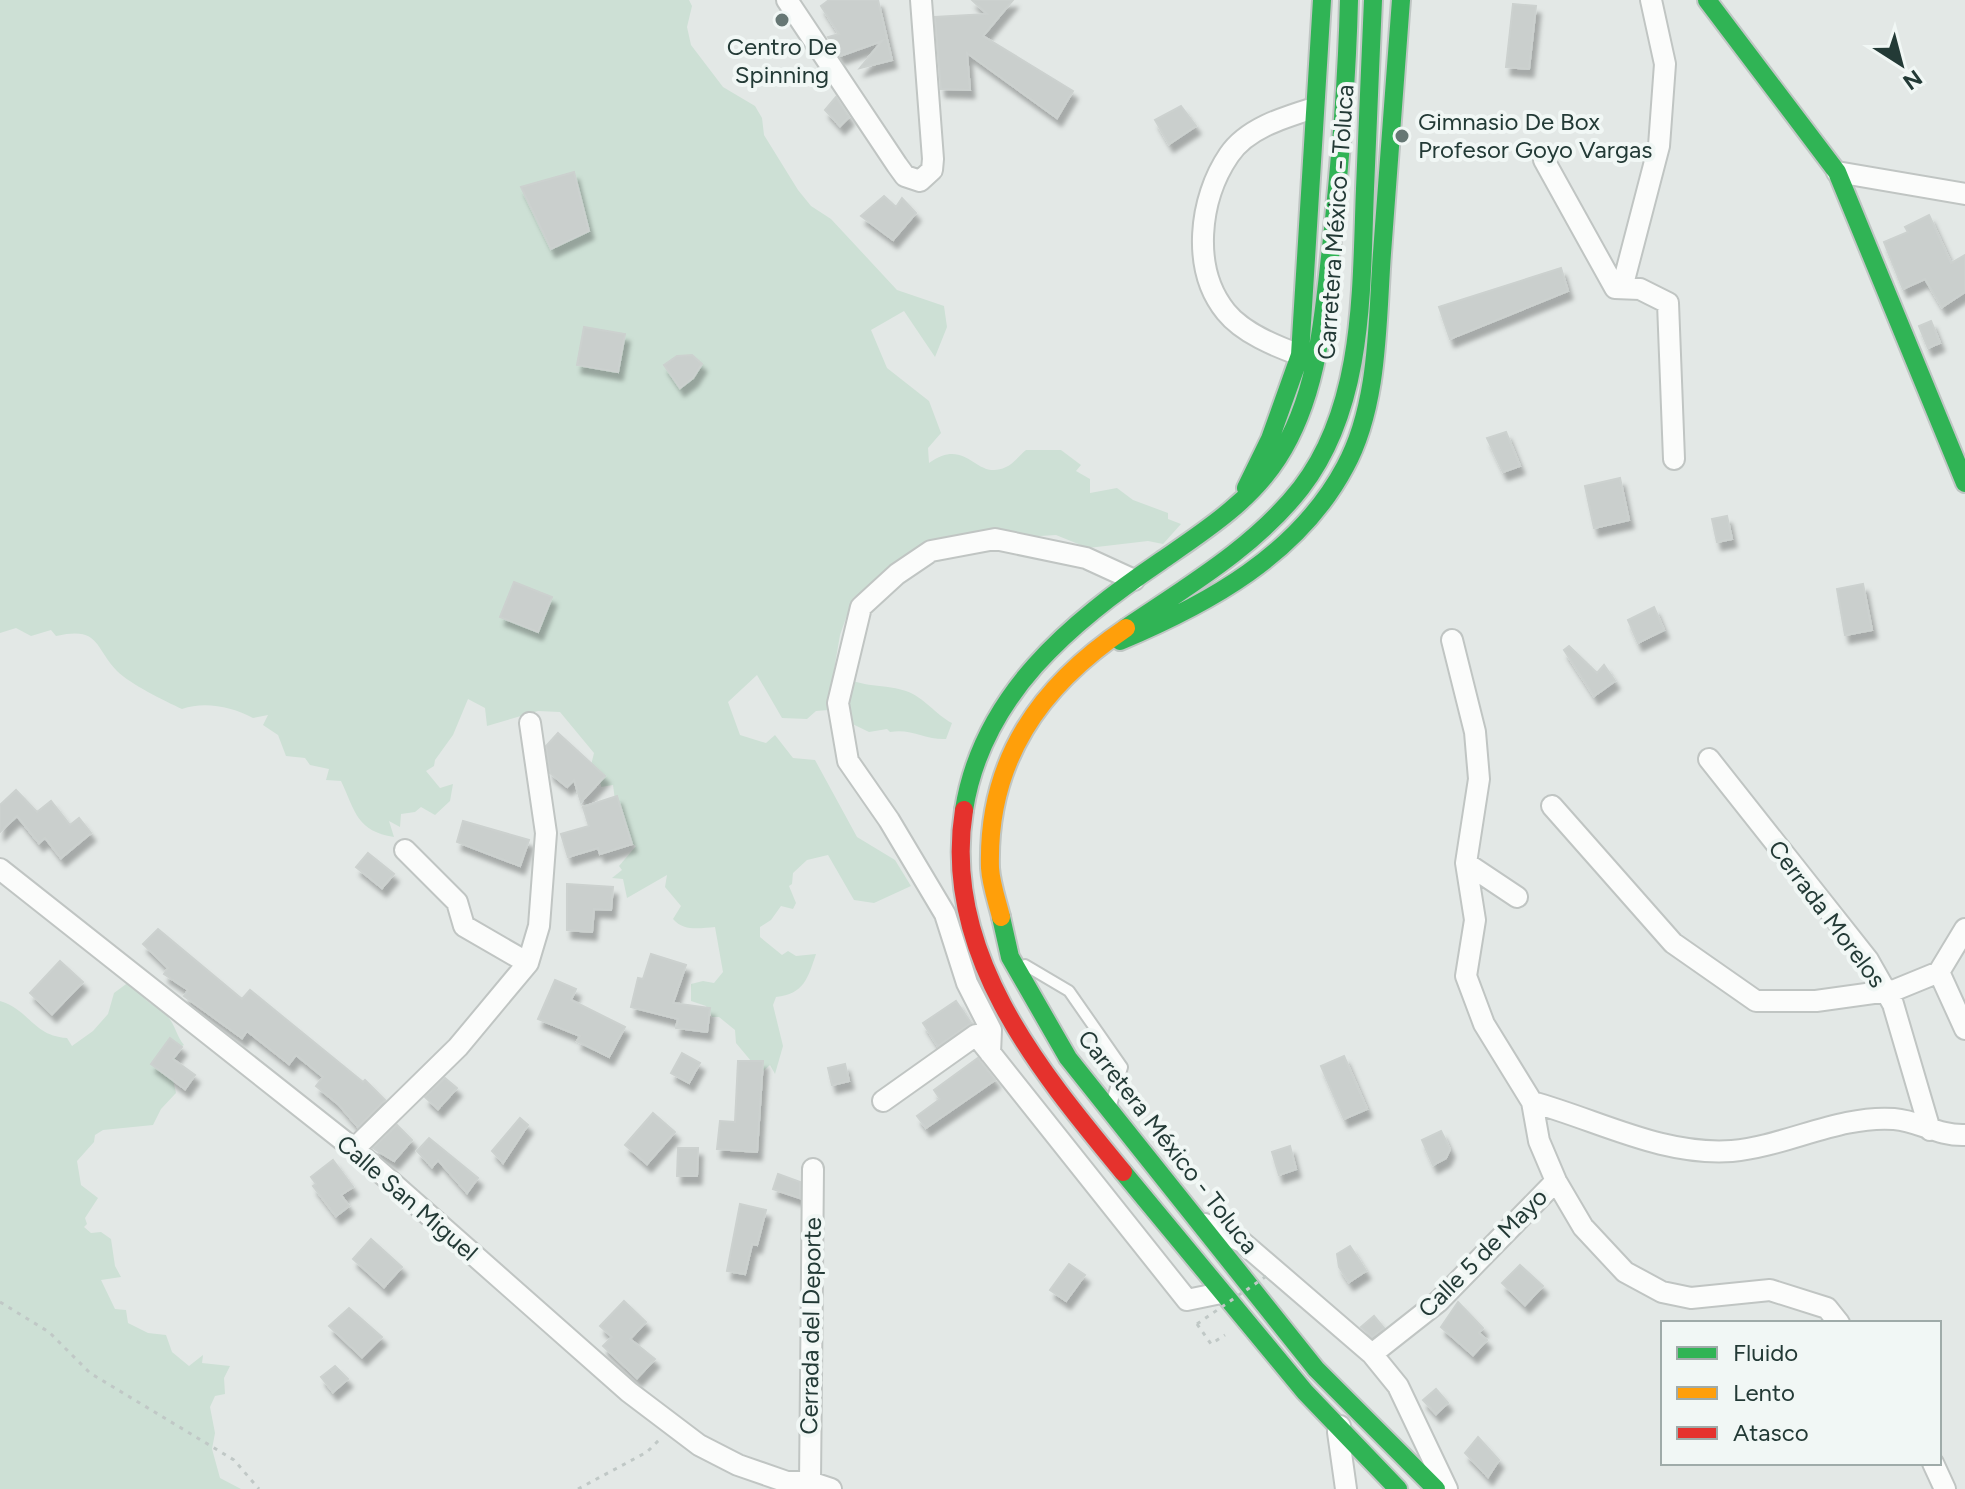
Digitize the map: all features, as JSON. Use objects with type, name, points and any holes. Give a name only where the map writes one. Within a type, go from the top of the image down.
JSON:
[{"type":"main road","points":[[1238,506],[1270,439],[1300,355],[1322,0]]},
{"type":"main road","name":"Carretera México - Toluca","points":[[1349,0],[1346,117],[1318,358],[1291,436],[1266,476],[1238,506],[1134,580],[1058,640],[1017,685],[991,727],[968,793],[960,881],[968,921],[993,989],[1070,1106],[1338,1432],[1398,1489]]},
{"type":"main road","name":"Carretera México - Toluca","points":[[1373,0],[1360,308],[1341,415],[1320,460],[1301,488],[1262,531],[1218,566],[1089,653],[1047,693],[1010,754],[998,792],[990,870],[1010,957],[1068,1058],[1316,1369],[1436,1489]]},
{"type":"main road","points":[[1089,653],[1184,615],[1255,572],[1296,535],[1346,466],[1366,406],[1374,357],[1401,0]]},
{"type":"main road","points":[[1707,0],[1837,172],[1965,483]]},
{"type":"street","points":[[787,0],[905,176],[920,181],[932,170],[933,159],[921,0]]},
{"type":"street","points":[[1622,288],[1659,146],[1665,64],[1651,0]]},
{"type":"street","points":[[1300,355],[1269,344],[1226,312],[1202,262],[1202,229],[1216,181],[1229,154],[1256,132],[1280,118],[1314,108]]},
{"type":"street","points":[[1544,160],[1615,288],[1640,289],[1668,303],[1674,459]]},
{"type":"street","points":[[1837,172],[1965,194]]},
{"type":"street","points":[[990,1053],[991,1030],[967,983],[945,914],[889,820],[848,761],[838,703],[861,607],[897,574],[931,551],[995,539],[1086,558],[1134,580]]},
{"type":"street","points":[[1452,640],[1475,732],[1479,779],[1466,863],[1475,920],[1466,976],[1484,1024],[1532,1102],[1539,1141],[1556,1181],[1583,1227],[1625,1272],[1662,1292],[1691,1298],[1770,1290],[1827,1308],[1837,1321]]},
{"type":"street","points":[[354,1149],[458,1047],[528,963],[539,926],[546,833],[530,723]]},
{"type":"street","name":"Cerrada Morelos","points":[[1709,759],[1868,960],[1893,1004],[1930,1130]]},
{"type":"street","points":[[1552,806],[1673,943],[1756,1001],[1816,1001],[1886,992],[1939,972],[1965,929]]},
{"type":"street","points":[[405,850],[457,902],[464,926],[528,963]]},
{"type":"street","points":[[1466,863],[1517,897]]},
{"type":"street","name":"Calle San Miguel","points":[[0,869],[354,1149],[559,1331],[673,1426],[699,1445],[788,1485],[810,1482],[831,1489]]},
{"type":"street","points":[[1939,972],[1965,1029]]},
{"type":"street","points":[[883,1101],[976,1035],[1187,1300],[1221,1293]]},
{"type":"street","points":[[1532,1102],[1586,1117],[1637,1138],[1688,1150],[1734,1151],[1871,1120],[1897,1119],[1944,1136],[1965,1135]]},
{"type":"street","name":"Cerrada del Deporte","points":[[810,1482],[813,1169]]},
{"type":"street","name":"Calle 5 de Mayo","points":[[1372,1354],[1438,1302],[1556,1181]]},
{"type":"street","points":[[1201,1223],[1242,1242],[1372,1354],[1398,1386],[1447,1489]]},
{"type":"street","points":[[1346,1489],[1338,1432],[1351,1404]]},
{"type":"street","points":[[1934,1465],[1945,1489]]},
{"type":"lane","points":[[1010,957],[1069,991],[1122,1067],[1109,1109]]},
{"type":"path","points":[[1244,1321],[1211,1344],[1197,1324],[1268,1275]]},
{"type":"path","points":[[0,1302],[49,1332],[90,1373],[234,1460],[259,1489]]},
{"type":"path","points":[[578,1489],[647,1452],[673,1426]]},
{"type":"green space","points":[[0,0],[689,0],[692,6],[687,27],[691,45],[723,87],[755,106],[762,118],[764,135],[811,206],[831,219],[897,290],[944,306],[947,327],[935,357],[904,311],[871,330],[887,368],[929,401],[941,433],[928,448],[929,463],[953,454],[995,470],[1009,466],[1026,450],[1061,450],[1081,465],[1076,471],[1090,479],[1090,493],[1117,488],[1133,500],[1168,513],[1168,519],[1181,524],[1163,544],[1148,541],[1088,548],[1056,535],[1009,538],[941,561],[893,571],[853,598],[840,635],[834,670],[852,680],[896,688],[919,697],[952,723],[946,739],[890,732],[887,729],[869,732],[836,716],[841,709],[816,711],[807,719],[782,718],[757,675],[728,702],[740,735],[766,743],[775,735],[793,758],[815,760],[857,837],[895,860],[911,886],[874,903],[854,900],[828,855],[807,860],[793,873],[789,886],[796,903],[793,909],[781,906],[771,920],[760,927],[760,937],[782,955],[788,951],[796,956],[816,954],[804,983],[793,992],[776,997],[773,1005],[783,1046],[775,1074],[770,1065],[761,1073],[736,1043],[735,1030],[719,1017],[712,1017],[706,1006],[691,1001],[691,984],[703,981],[714,983],[723,972],[715,927],[687,928],[673,919],[681,906],[665,887],[667,875],[627,898],[623,879],[612,878],[622,870],[619,866],[636,846],[620,838],[613,785],[601,787],[599,770],[590,769],[594,753],[560,712],[538,711],[487,726],[485,708],[468,699],[453,735],[434,766],[426,771],[440,788],[453,784],[450,801],[435,815],[421,807],[415,812],[401,814],[400,827],[389,821],[394,837],[372,830],[359,819],[341,781],[326,780],[329,769],[310,765],[305,758],[286,756],[278,735],[263,725],[268,715],[253,718],[209,705],[182,709],[123,676],[89,636],[56,636],[51,630],[31,636],[16,628],[0,633]]},
{"type":"green space","points":[[141,973],[144,997],[168,1017],[184,1045],[178,1048],[172,1075],[176,1093],[161,1109],[153,1125],[103,1130],[95,1135],[94,1142],[77,1161],[81,1185],[98,1198],[85,1218],[87,1224],[84,1227],[91,1233],[101,1232],[111,1239],[115,1266],[121,1277],[101,1280],[115,1309],[126,1310],[128,1323],[148,1333],[166,1335],[172,1352],[189,1366],[203,1355],[202,1363],[230,1366],[224,1378],[225,1394],[215,1396],[210,1407],[215,1433],[212,1449],[220,1478],[241,1489],[0,1489],[0,1001],[18,1010],[46,1033],[67,1038],[72,1046],[93,1031],[108,1014],[114,993]]},
{"type":"building","points":[[829,0],[878,0],[892,60],[860,68],[882,41],[840,56],[828,37],[839,34],[821,6]]},
{"type":"building","points":[[972,0],[1013,0],[983,36],[1073,91],[1057,118],[967,53],[970,90],[941,89],[935,17],[987,14]]},
{"type":"building","points":[[1513,4],[1536,6],[1529,69],[1506,67]]},
{"type":"building","points":[[836,97],[849,117],[840,126],[825,110]]},
{"type":"building","points":[[1181,106],[1196,126],[1169,144],[1155,120]]},
{"type":"building","points":[[574,172],[589,231],[551,249],[521,187]]},
{"type":"building","points":[[884,196],[896,207],[902,198],[916,213],[893,240],[861,216]]},
{"type":"building","points":[[1929,215],[1951,263],[1965,255],[1965,292],[1942,307],[1925,279],[1903,289],[1884,242],[1908,232],[1905,227]]},
{"type":"building","points":[[1561,268],[1568,291],[1450,339],[1439,307]]},
{"type":"building","points":[[1931,321],[1940,343],[1928,348],[1919,326]]},
{"type":"building","points":[[584,327],[625,334],[618,372],[577,365]]},
{"type":"building","points":[[692,355],[702,364],[693,378],[680,388],[664,365],[677,356]]},
{"type":"building","points":[[1506,432],[1520,466],[1503,472],[1487,438]]},
{"type":"building","points":[[1620,478],[1629,520],[1594,528],[1585,486]]},
{"type":"building","points":[[1727,516],[1732,539],[1717,542],[1712,519]]},
{"type":"building","points":[[514,582],[552,597],[538,632],[500,617]]},
{"type":"building","points":[[1863,584],[1872,630],[1845,635],[1837,589]]},
{"type":"building","points":[[1654,607],[1664,630],[1638,643],[1628,620]]},
{"type":"building","points":[[1569,646],[1597,673],[1604,665],[1615,681],[1594,696],[1564,650]]},
{"type":"building","points":[[558,733],[605,776],[581,802],[574,780],[567,787],[550,773],[546,746]]},
{"type":"building","points":[[16,790],[37,812],[51,801],[70,825],[79,818],[91,833],[61,858],[45,838],[39,843],[17,816],[0,832],[0,805]]},
{"type":"building","points":[[617,796],[632,844],[600,854],[598,848],[568,857],[561,834],[589,826],[583,807]]},
{"type":"building","points":[[463,821],[529,840],[520,866],[457,842]]},
{"type":"building","points":[[368,853],[394,874],[382,888],[356,867]]},
{"type":"building","points":[[567,884],[613,887],[611,910],[594,909],[592,932],[567,930]]},
{"type":"building","points":[[158,929],[242,999],[250,990],[363,1082],[365,1080],[385,1100],[358,1127],[339,1105],[316,1086],[323,1077],[296,1055],[289,1064],[247,1031],[242,1038],[184,996],[188,990],[164,974],[168,968],[143,944]]},
{"type":"building","points":[[651,954],[686,965],[673,1003],[710,1008],[707,1032],[676,1028],[678,1019],[631,1007],[638,978],[643,979]]},
{"type":"building","points":[[60,961],[83,982],[52,1014],[30,993]]},
{"type":"building","points":[[555,980],[576,989],[571,1000],[625,1027],[609,1057],[577,1041],[580,1036],[538,1019]]},
{"type":"building","points":[[956,1001],[971,1023],[938,1046],[923,1023]]},
{"type":"building","points":[[170,1038],[182,1047],[173,1059],[195,1075],[185,1089],[151,1064]]},
{"type":"building","points":[[682,1053],[700,1063],[689,1083],[671,1073]]},
{"type":"building","points":[[1344,1056],[1367,1109],[1344,1119],[1321,1066]]},
{"type":"building","points":[[978,1058],[995,1080],[926,1128],[917,1116],[940,1099],[934,1090]]},
{"type":"building","points":[[738,1061],[763,1061],[757,1152],[717,1149],[720,1121],[735,1122]]},
{"type":"building","points":[[845,1064],[849,1081],[832,1085],[828,1068]]},
{"type":"building","points":[[445,1078],[457,1088],[438,1109],[425,1097]]},
{"type":"building","points":[[653,1113],[675,1132],[647,1164],[625,1145]]},
{"type":"building","points":[[520,1118],[528,1125],[503,1163],[492,1151]]},
{"type":"building","points":[[397,1125],[412,1140],[394,1161],[373,1148]]},
{"type":"building","points":[[1441,1131],[1450,1149],[1446,1158],[1433,1165],[1422,1140]]},
{"type":"building","points":[[429,1138],[478,1178],[467,1193],[438,1160],[432,1167],[417,1151]]},
{"type":"building","points":[[1290,1146],[1296,1169],[1279,1175],[1272,1152]]},
{"type":"building","points":[[678,1148],[698,1148],[697,1176],[677,1176]]},
{"type":"building","points":[[333,1160],[353,1187],[341,1195],[349,1206],[336,1216],[313,1186],[316,1184],[311,1177]]},
{"type":"building","points":[[778,1174],[800,1182],[800,1198],[773,1189]]},
{"type":"building","points":[[740,1204],[766,1210],[757,1245],[752,1244],[745,1274],[727,1271]]},
{"type":"building","points":[[371,1239],[402,1267],[384,1287],[353,1259]]},
{"type":"building","points":[[1350,1246],[1366,1271],[1349,1282],[1339,1267],[1337,1254]]},
{"type":"building","points":[[1069,1264],[1085,1275],[1066,1301],[1050,1290]]},
{"type":"building","points":[[1520,1265],[1543,1286],[1525,1305],[1502,1283]]},
{"type":"building","points":[[624,1301],[646,1322],[630,1339],[655,1359],[637,1378],[603,1346],[612,1337],[600,1326]]},
{"type":"building","points":[[1458,1302],[1483,1328],[1479,1333],[1487,1340],[1473,1355],[1441,1327]]},
{"type":"building","points":[[349,1308],[382,1337],[362,1357],[329,1326]]},
{"type":"building","points":[[1374,1316],[1384,1328],[1372,1337],[1361,1327]]},
{"type":"building","points":[[335,1366],[348,1379],[333,1392],[321,1377]]},
{"type":"building","points":[[1436,1389],[1448,1403],[1436,1414],[1423,1400]]},
{"type":"building","points":[[1478,1437],[1499,1460],[1488,1477],[1465,1453]]},
{"type":"traffic: fast","points":[[1246,488],[1270,439],[1300,355],[1322,0]]},
{"type":"traffic: fast","points":[[964,810],[974,769],[990,731],[1010,697],[1035,666],[1094,610],[1240,502],[1267,474],[1291,434],[1310,383],[1325,302],[1343,124],[1349,0]]},
{"type":"traffic: fast","points":[[1126,628],[1220,564],[1263,529],[1301,488],[1322,455],[1337,420],[1356,344],[1360,305],[1373,0]]},
{"type":"traffic: fast","points":[[1120,641],[1186,611],[1248,573],[1276,551],[1325,498],[1356,443],[1370,390],[1377,335],[1401,0]]},
{"type":"traffic: fast","points":[[1707,0],[1837,172],[1965,483]]},
{"type":"traffic: fast","points":[[1001,917],[1010,957],[1068,1058],[1316,1369],[1436,1489]]},
{"type":"traffic: fast","points":[[1123,1172],[1305,1392],[1398,1489]]},
{"type":"traffic: slow","points":[[1001,917],[990,868],[991,829],[1009,760],[1044,701],[1068,675],[1126,628]]},
{"type":"traffic: jam","points":[[964,810],[961,862],[967,912],[982,960],[1003,1006],[1029,1050],[1123,1172]]},
{"type":"place","name":"Centro De Spinning","points":[[782,20]]},
{"type":"place","name":"Gimnasio De Box Profesor Goyo Vargas","points":[[1402,136]]}]
